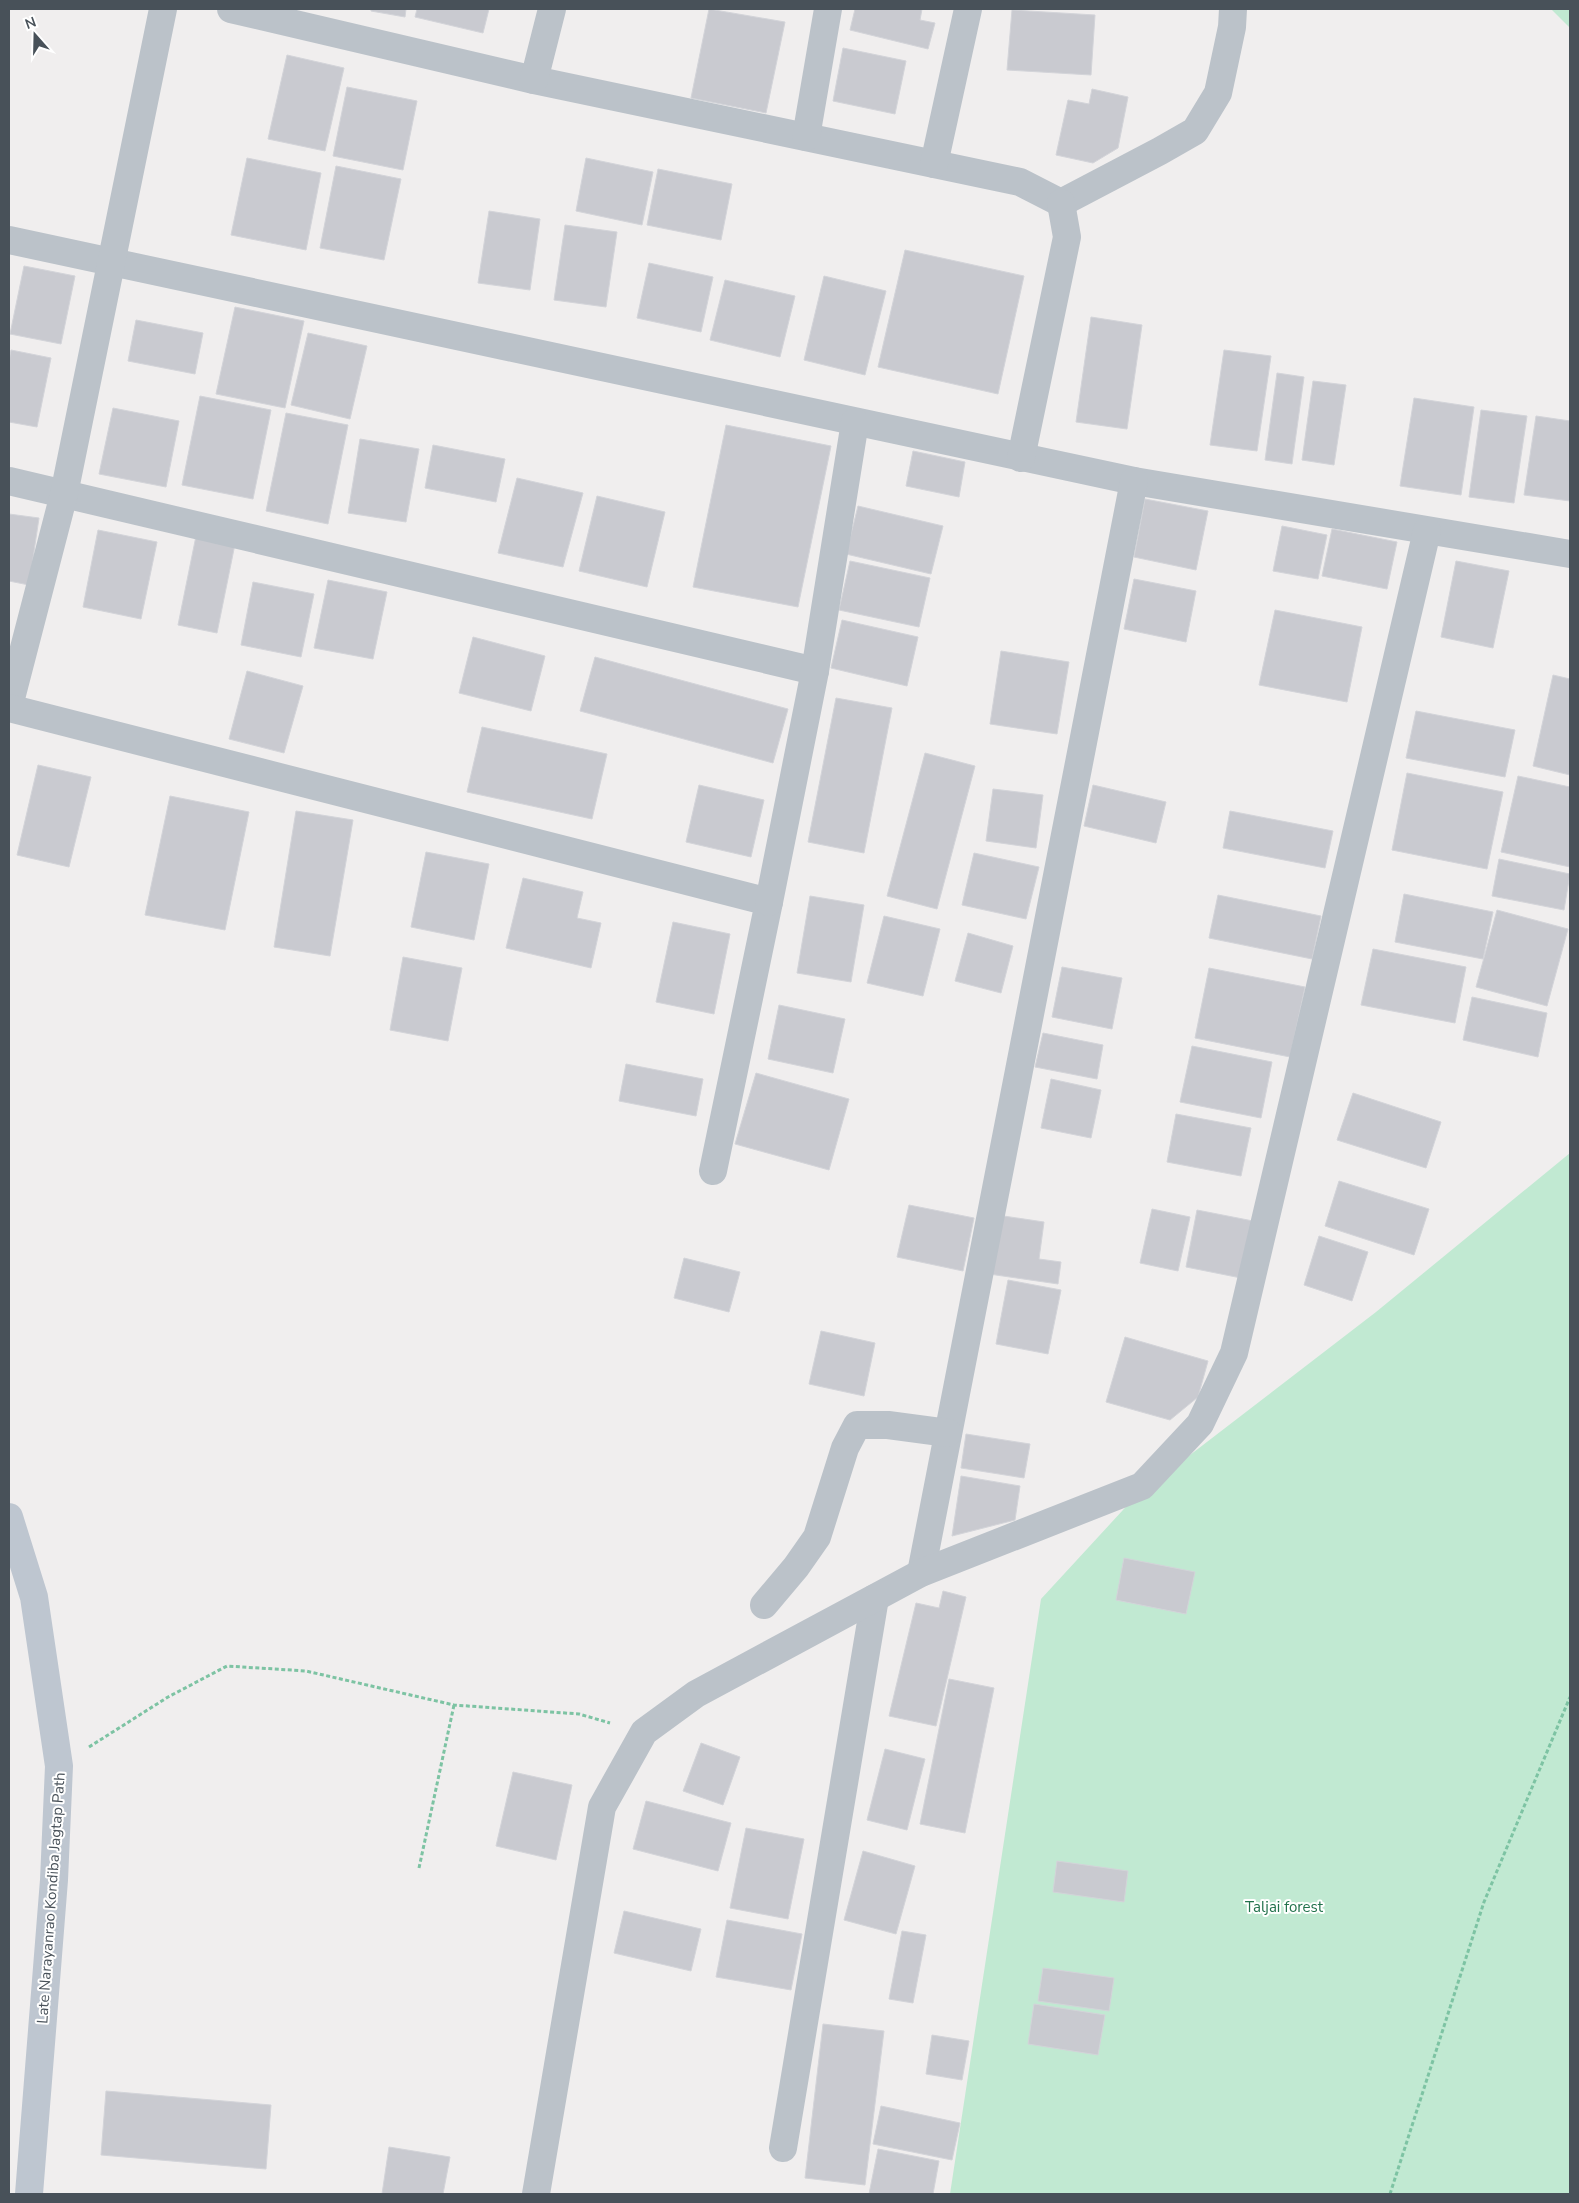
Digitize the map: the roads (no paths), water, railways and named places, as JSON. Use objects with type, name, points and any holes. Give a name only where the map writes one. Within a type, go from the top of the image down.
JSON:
[{"type":"street","points":[[164,9],[64,494],[9,707],[770,902]]},
{"type":"street","points":[[231,9],[534,80],[1020,182],[1061,203]]},
{"type":"street","points":[[534,80],[552,9]]},
{"type":"street","points":[[806,137],[828,9]]},
{"type":"street","points":[[934,164],[968,9]]},
{"type":"street","points":[[1061,203],[1195,131],[1218,93],[1232,27],[1233,9]]},
{"type":"street","points":[[1021,458],[1067,237],[1061,203]]},
{"type":"street","points":[[9,240],[1134,481],[1570,554]]},
{"type":"street","points":[[713,1171],[770,902],[815,671],[855,422]]},
{"type":"street","points":[[9,481],[815,671]]},
{"type":"street","points":[[921,1573],[1134,481]]},
{"type":"street","points":[[536,2194],[602,1808],[644,1732],[696,1694],[921,1573],[1142,1486],[1200,1424],[1234,1353],[1427,530]]},
{"type":"street","points":[[764,1605],[796,1567],[817,1537],[845,1448],[858,1425],[888,1425],[948,1433]]},
{"type":"street","name":"Late Narayanrao Kondiba Jagtap Path","points":[[9,1517],[34,1597],[59,1766],[54,1880],[29,2194]]},
{"type":"street","points":[[783,2148],[875,1598]]},
{"type":"park label","name":"Taljai forest","points":[[1284,1907]]}]
